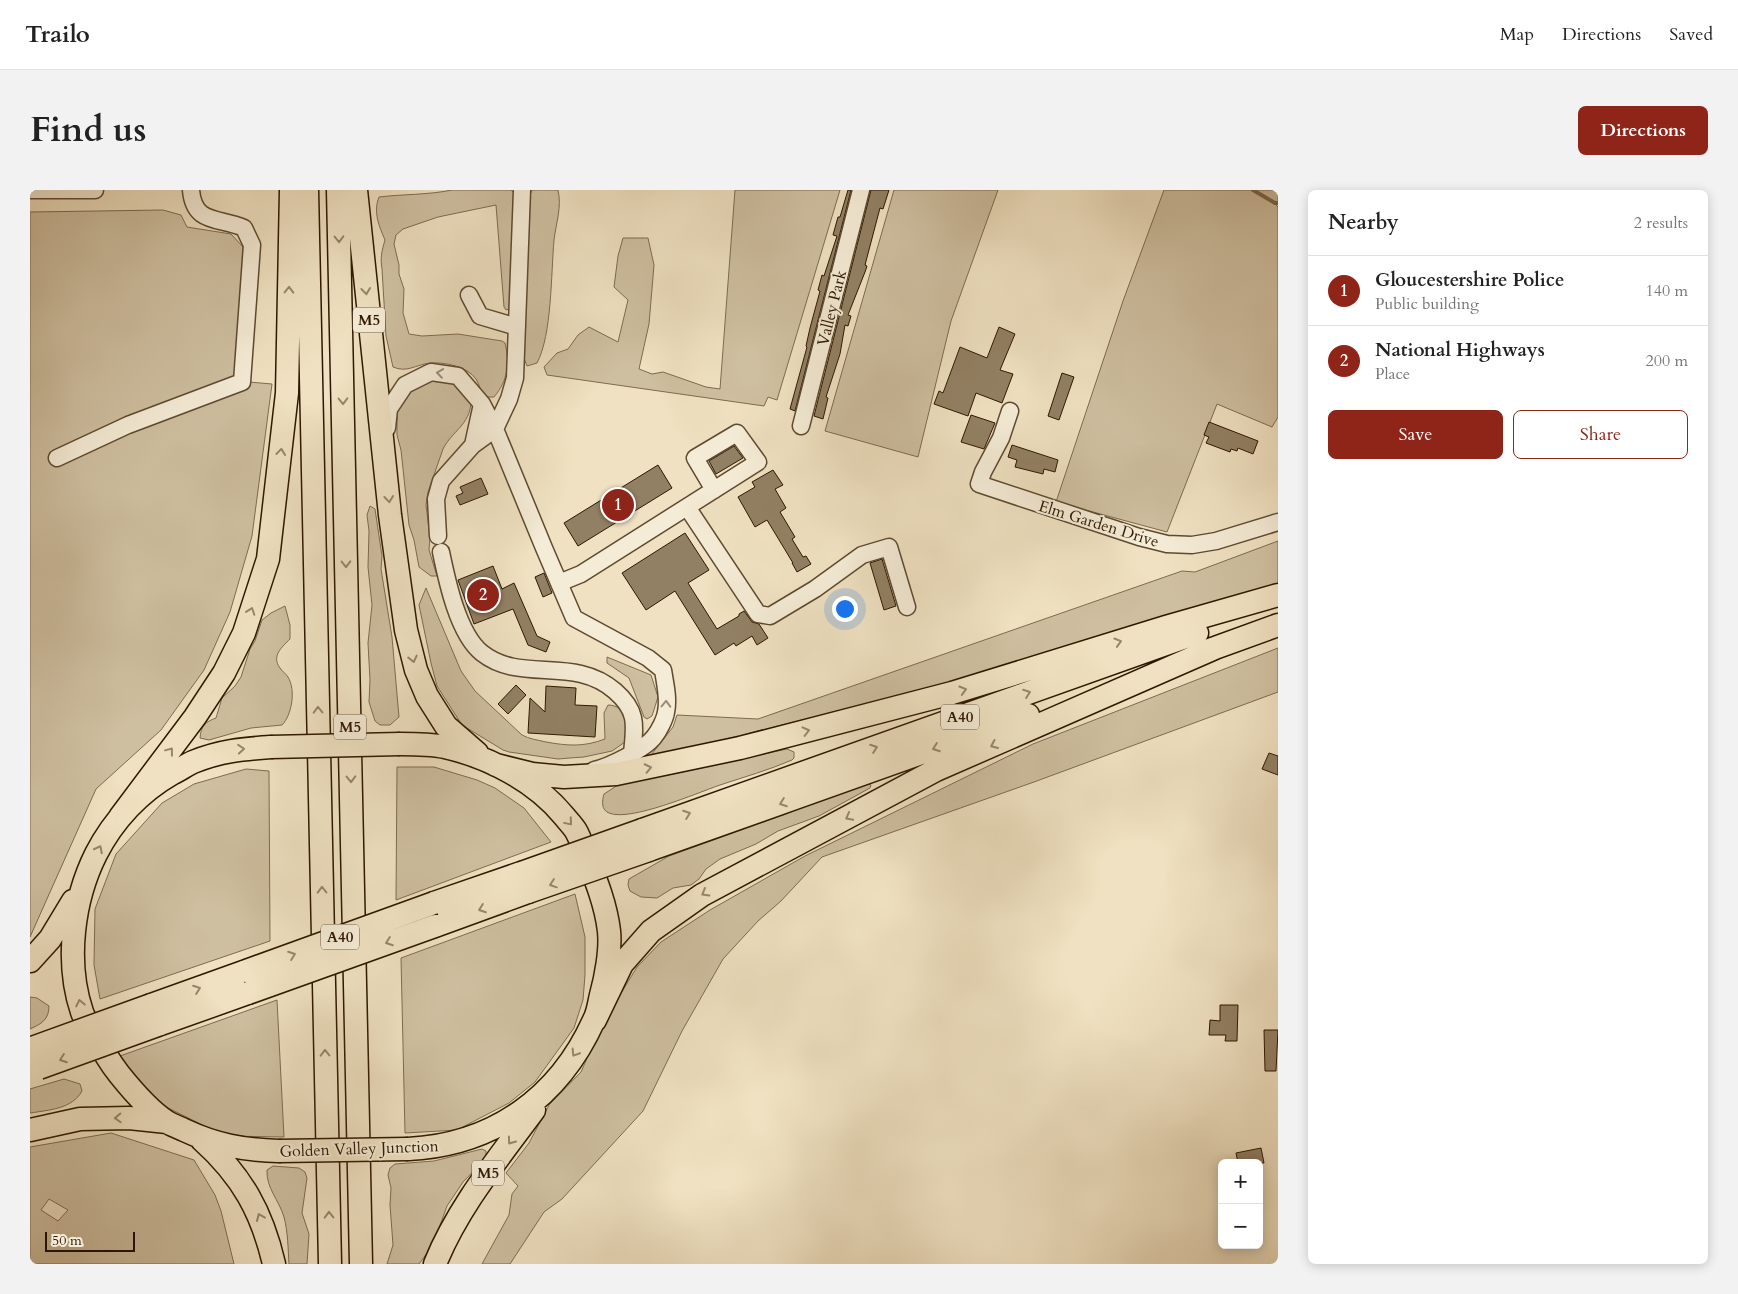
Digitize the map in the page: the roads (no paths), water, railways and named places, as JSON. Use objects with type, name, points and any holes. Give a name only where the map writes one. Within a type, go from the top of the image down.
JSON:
[{"type":"highway","points":[[120,817],[196,717],[224,673],[244,632],[268,560],[287,393],[291,190]]},
{"type":"highway","name":"M5","points":[[307,190],[330,1264]]},
{"type":"highway","name":"M5","points":[[338,190],[361,1264]]},
{"type":"highway","name":"M5","points":[[356,190],[384,450],[406,630],[416,670],[427,696],[446,726],[491,763]]},
{"type":"highway","points":[[491,763],[532,774],[564,777],[616,774],[759,743],[952,693],[1156,630],[1278,595]]},
{"type":"highway","name":"A40","points":[[155,1015],[248,993],[435,926],[525,883],[1278,604]]},
{"type":"highway","name":"A40","points":[[645,840],[1215,648],[1278,625]]},
{"type":"highway","points":[[595,1020],[622,964],[651,931],[702,894],[936,770],[1215,648]]},
{"type":"highway","name":"Golden Valley Junction","points":[[418,744],[445,747],[491,763],[535,788],[553,802],[576,830],[600,888],[609,933],[606,976],[595,1020],[574,1055],[550,1087],[515,1116],[480,1134],[443,1145],[408,1149],[279,1151],[238,1148],[198,1136],[167,1122],[131,1090],[108,1060],[82,1013],[73,953],[74,928],[88,870],[103,840],[120,817],[156,783],[192,763],[230,750],[271,746],[418,744]]},
{"type":"highway","name":"A40","points":[[33,1059],[155,1015],[246,971],[434,903],[525,883]]},
{"type":"highway","points":[[30,961],[50,939],[83,886]]},
{"type":"highway","name":"M5","points":[[435,1264],[440,1250],[470,1197],[550,1087]]},
{"type":"highway","points":[[30,1130],[80,1119],[129,1118],[167,1122]]},
{"type":"highway","points":[[198,1136],[220,1156],[240,1181],[249,1196],[260,1217],[274,1264]]},
{"type":"street","points":[[32,190],[95,190]]},
{"type":"street","points":[[57,458],[128,425],[242,382],[252,245],[244,228],[208,218],[199,213],[192,200],[191,190]]},
{"type":"street","points":[[522,190],[515,378],[509,399],[495,429],[473,445],[440,481],[436,499],[440,544],[448,584],[466,633],[481,652],[498,663],[526,669],[570,671],[593,676],[609,686],[626,701],[634,717],[632,753]]},
{"type":"street","name":"Valley Park","points":[[801,426],[861,190]]},
{"type":"street","points":[[469,295],[480,316],[517,327]]},
{"type":"street","points":[[384,450],[389,409],[405,385],[432,372],[458,376],[482,404],[495,429],[574,618],[648,658],[663,670],[667,701],[666,713],[654,737],[632,753],[605,768],[564,777]]},
{"type":"street","points":[[473,445],[482,404]]},
{"type":"street","name":"Elm Garden Drive","points":[[1010,411],[1001,438],[983,472],[979,484],[1139,537],[1167,544],[1192,545],[1216,541],[1278,522]]},
{"type":"street","points":[[559,583],[581,574],[714,490]]},
{"type":"street","points":[[687,507],[758,614],[770,616],[814,589],[862,555],[889,547],[907,607]]},
{"type":"waterway","points":[[1253,190],[1278,203]]},
{"type":"place","name":"Gloucestershire Police","points":[[618,505]]},
{"type":"place","name":"National Highways","points":[[483,595]]}]
